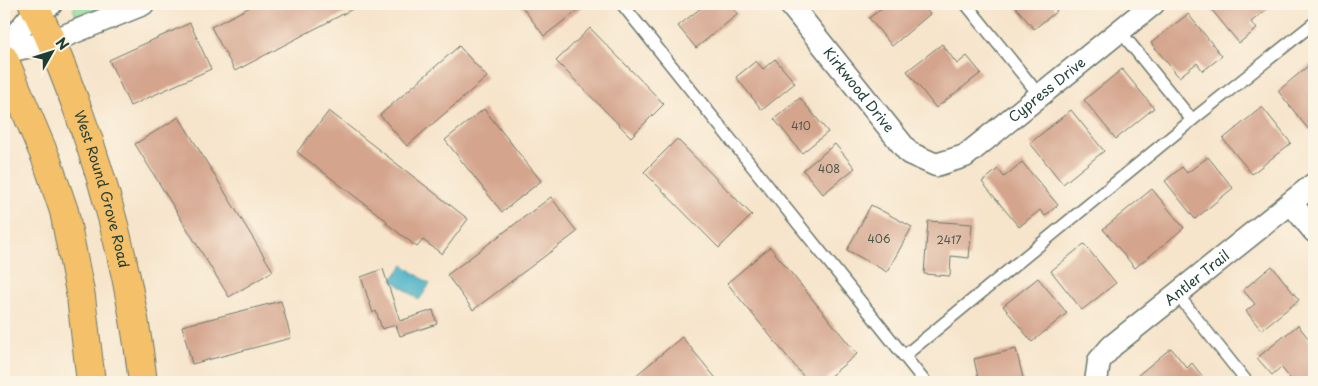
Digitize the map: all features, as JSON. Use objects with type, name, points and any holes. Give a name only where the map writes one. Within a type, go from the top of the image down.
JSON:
[{"type":"main road","name":"West Round Grove Road","points":[[40,6],[92,148],[119,244],[136,325],[143,382]]},
{"type":"main road","points":[[4,59],[47,161],[64,211],[81,297],[91,382]]},
{"type":"street","points":[[4,50],[52,41],[143,4]]},
{"type":"street","name":"Kirkwood Drive","points":[[790,4],[909,153],[936,165]]},
{"type":"street","points":[[4,50],[40,6]]},
{"type":"street","name":"Cypress Drive","points":[[936,165],[965,156],[1120,31],[1146,6]]},
{"type":"street","name":"Antler Trail","points":[[1096,382],[1099,361],[1112,346],[1314,184]]},
{"type":"street","points":[[1291,203],[1314,230]]},
{"type":"lane","points":[[622,4],[925,382]]},
{"type":"lane","points":[[966,4],[1040,96]]},
{"type":"lane","points":[[904,356],[1192,120],[1314,23]]},
{"type":"lane","points":[[1120,31],[1192,120]]},
{"type":"lane","points":[[1177,294],[1247,382]]},
{"type":"green space","points":[[78,4],[112,4],[81,17],[76,15],[73,9]]},
{"type":"water","points":[[403,265],[430,284],[419,300],[392,280]]},
{"type":"building","points":[[256,4],[362,4],[235,71],[211,27]]},
{"type":"building","points":[[520,4],[584,4],[585,5],[544,36]]},
{"type":"building","points":[[706,4],[730,4],[738,14],[696,48],[678,26]]},
{"type":"building","points":[[887,4],[921,4],[930,14],[892,46],[869,18]]},
{"type":"building","points":[[1013,4],[1052,4],[1057,11],[1034,29]]},
{"type":"building","points":[[1207,4],[1272,5],[1251,22],[1257,29],[1239,43]]},
{"type":"building","points":[[1188,14],[1222,56],[1203,71],[1197,63],[1179,77],[1151,43]]},
{"type":"building","points":[[190,23],[211,69],[130,106],[109,60]]},
{"type":"building","points":[[590,28],[664,104],[631,137],[556,61]]},
{"type":"building","points":[[942,44],[957,64],[967,56],[981,73],[936,108],[907,71]]},
{"type":"building","points":[[459,46],[487,77],[407,146],[380,115]]},
{"type":"building","points":[[775,59],[795,83],[762,110],[736,77],[756,61],[763,69]]},
{"type":"building","points":[[1314,61],[1314,125],[1309,130],[1278,91]]},
{"type":"building","points":[[1122,69],[1154,108],[1116,139],[1084,100]]},
{"type":"building","points":[[800,98],[828,132],[802,153],[774,119]]},
{"type":"building","points":[[1262,107],[1291,143],[1252,174],[1223,139]]},
{"type":"building","points":[[484,109],[541,181],[502,212],[445,140]]},
{"type":"building","points":[[1071,110],[1104,151],[1063,184],[1030,143]]},
{"type":"building","points":[[329,111],[468,219],[442,254],[423,240],[417,247],[386,223],[387,221],[297,152]]},
{"type":"building","points":[[179,117],[273,271],[229,297],[135,144]]},
{"type":"building","points":[[677,139],[752,215],[719,248],[644,172]]},
{"type":"building","points":[[835,144],[855,168],[823,194],[803,170]]},
{"type":"building","points":[[1208,157],[1233,188],[1195,219],[1165,181],[1182,167],[1187,173]]},
{"type":"building","points":[[1022,162],[1058,205],[1045,216],[1040,210],[1019,227],[982,182],[998,169],[1004,177]]},
{"type":"building","points":[[1152,189],[1184,228],[1135,268],[1103,229]]},
{"type":"building","points":[[551,197],[577,232],[473,310],[447,275]]},
{"type":"building","points":[[871,205],[912,227],[887,272],[847,250]]},
{"type":"building","points":[[928,221],[972,224],[969,258],[951,256],[950,276],[924,274]]},
{"type":"building","points":[[1084,244],[1116,283],[1082,310],[1051,271]]},
{"type":"building","points":[[770,247],[857,354],[823,382],[808,382],[727,283]]},
{"type":"building","points":[[1272,266],[1299,300],[1261,330],[1246,311],[1255,304],[1243,290]]},
{"type":"building","points":[[383,269],[400,321],[433,310],[437,324],[400,336],[396,325],[382,329],[376,311],[373,313],[361,277]]},
{"type":"building","points":[[1038,278],[1067,313],[1032,342],[1003,306]]},
{"type":"building","points":[[281,301],[291,338],[192,364],[182,326]]},
{"type":"building","points":[[1298,325],[1314,346],[1314,382],[1293,382],[1281,367],[1272,375],[1257,358]]},
{"type":"building","points":[[682,337],[719,382],[639,382],[634,377]]},
{"type":"building","points":[[1171,348],[1187,368],[1192,363],[1207,382],[1142,382],[1137,376]]},
{"type":"building","points":[[1016,349],[1024,382],[979,382],[974,359]]}]
